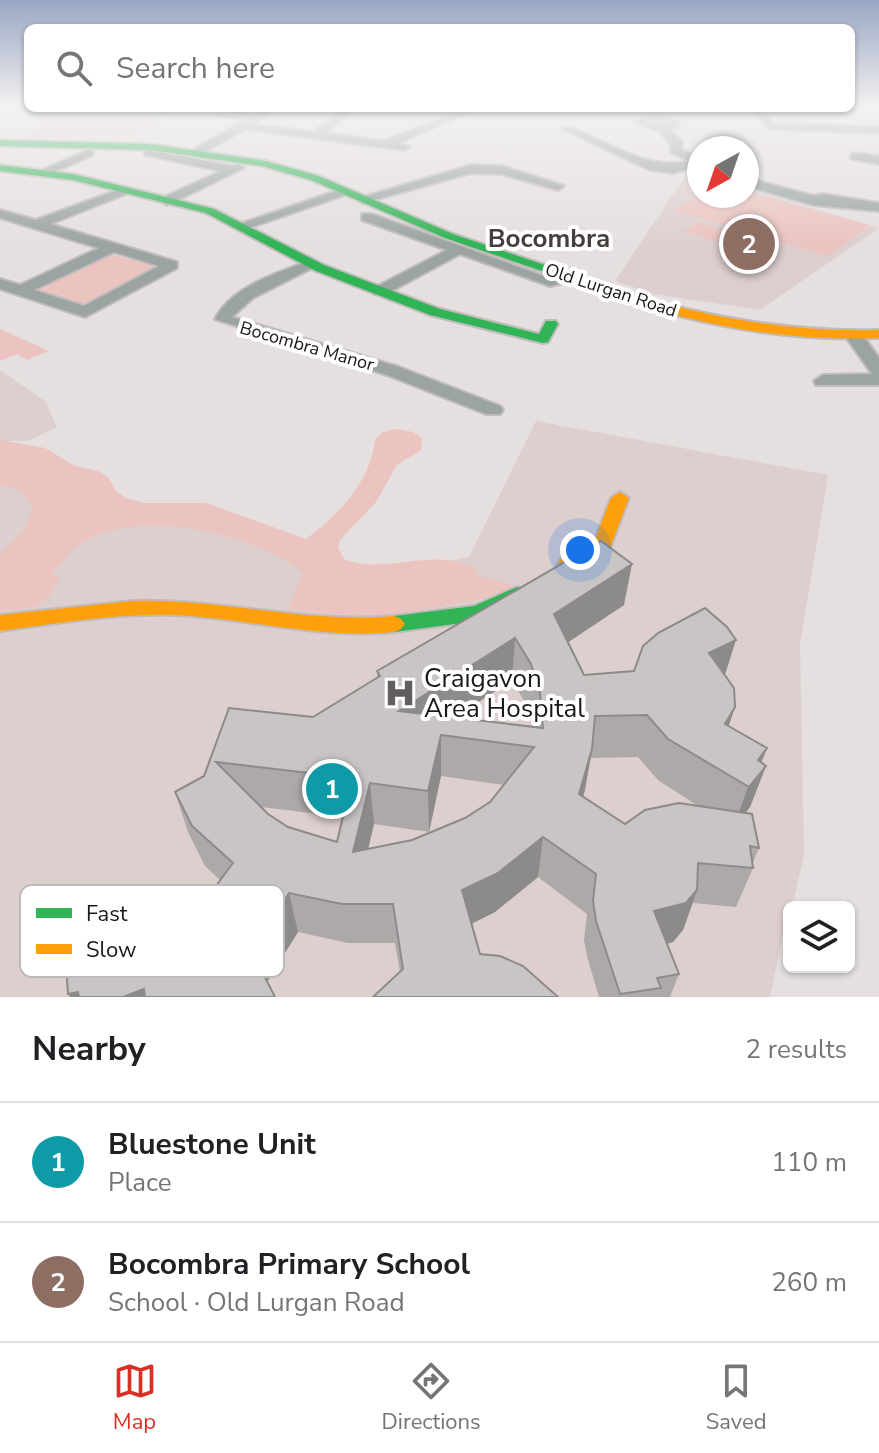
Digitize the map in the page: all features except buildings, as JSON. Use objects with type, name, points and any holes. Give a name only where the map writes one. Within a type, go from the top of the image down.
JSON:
[{"type":"street","points":[[41,173],[91,153]]},
{"type":"street","name":"Old Lurgan Road","points":[[206,153],[301,173],[362,212],[482,247],[652,305],[716,320],[809,334],[855,337],[879,334]]},
{"type":"street","points":[[621,153],[654,167],[672,169],[687,165]]},
{"type":"street","points":[[152,156],[236,169],[167,201]]},
{"type":"street","points":[[855,157],[879,160]]},
{"type":"street","points":[[0,168],[99,182],[125,192],[210,211],[313,264],[435,312],[550,335]]},
{"type":"street","points":[[241,226],[362,212],[471,169],[502,170],[557,187]]},
{"type":"street","points":[[759,185],[823,205],[834,202],[879,207]]},
{"type":"street","points":[[36,225],[125,192]]},
{"type":"street","points":[[362,212],[546,283]]},
{"type":"street","points":[[0,214],[172,265],[85,312],[0,284]]},
{"type":"street","points":[[20,291],[111,248]]},
{"type":"street","points":[[380,291],[459,249]]},
{"type":"street","name":"Bocombra Manor","points":[[313,264],[243,298],[229,307],[223,319],[393,371],[493,410]]},
{"type":"street","points":[[855,337],[879,371]]},
{"type":"street","points":[[823,381],[879,379]]},
{"type":"street","points":[[551,574],[603,543],[620,498]]},
{"type":"street","points":[[0,623],[121,608],[178,608],[353,630],[478,613],[535,585]]},
{"type":"shaded area","points":[[686,175],[687,208],[759,208],[759,193],[879,228],[760,310],[654,294],[615,281]]},
{"type":"shaded area","points":[[759,195],[870,225],[828,256],[673,210],[687,202],[687,208],[759,208]]},
{"type":"shaded area","points":[[699,222],[741,235],[726,244],[684,231]]},
{"type":"shaded area","points":[[109,254],[157,267],[85,305],[38,290]]},
{"type":"shaded area","points":[[0,329],[49,351],[27,360],[17,354],[0,361]]},
{"type":"shaded area","points":[[0,370],[45,401],[57,427],[28,441],[0,441]]},
{"type":"shaded area","name":"Craigavon Area Hospital","points":[[536,421],[828,475],[800,644],[804,855],[793,901],[783,901],[783,935],[770,997],[0,997],[0,462],[121,505],[209,518],[343,582],[469,557]]},
{"type":"shaded area","points":[[396,429],[413,432],[422,438],[421,450],[397,465],[376,502],[340,540],[338,548],[345,560],[363,564],[429,560],[462,563],[478,570],[476,575],[513,585],[500,596],[373,618],[288,609],[303,573],[283,559],[259,547],[204,531],[147,526],[120,528],[83,542],[51,575],[60,578],[43,602],[30,608],[0,611],[0,554],[24,531],[33,508],[21,490],[0,485],[0,440],[45,448],[75,466],[98,471],[109,478],[116,491],[126,498],[145,503],[206,503],[306,539],[341,508],[360,483],[375,439],[383,432]]},
{"type":"traffic: fast","points":[[190,153],[263,163],[315,178],[449,236],[662,307]]},
{"type":"traffic: fast","points":[[0,168],[73,177],[210,211],[320,268],[435,312],[543,339],[551,324]]},
{"type":"traffic: fast","points":[[394,624],[478,613],[517,594]]},
{"type":"traffic: slow","points":[[662,307],[715,321],[769,330],[824,335],[879,334]]},
{"type":"traffic: slow","points":[[567,565],[603,543],[620,498]]},
{"type":"traffic: slow","points":[[0,623],[88,612],[176,608],[338,627],[394,624]]},
{"type":"place","name":"Bocombra Primary School","points":[[749,244]]},
{"type":"place","name":"Craigavon Area Hospital","points":[[400,693]]},
{"type":"place","name":"Bluestone Unit","points":[[332,789]]},
{"type":"district","name":"Bocombra","points":[[549,238]]}]
